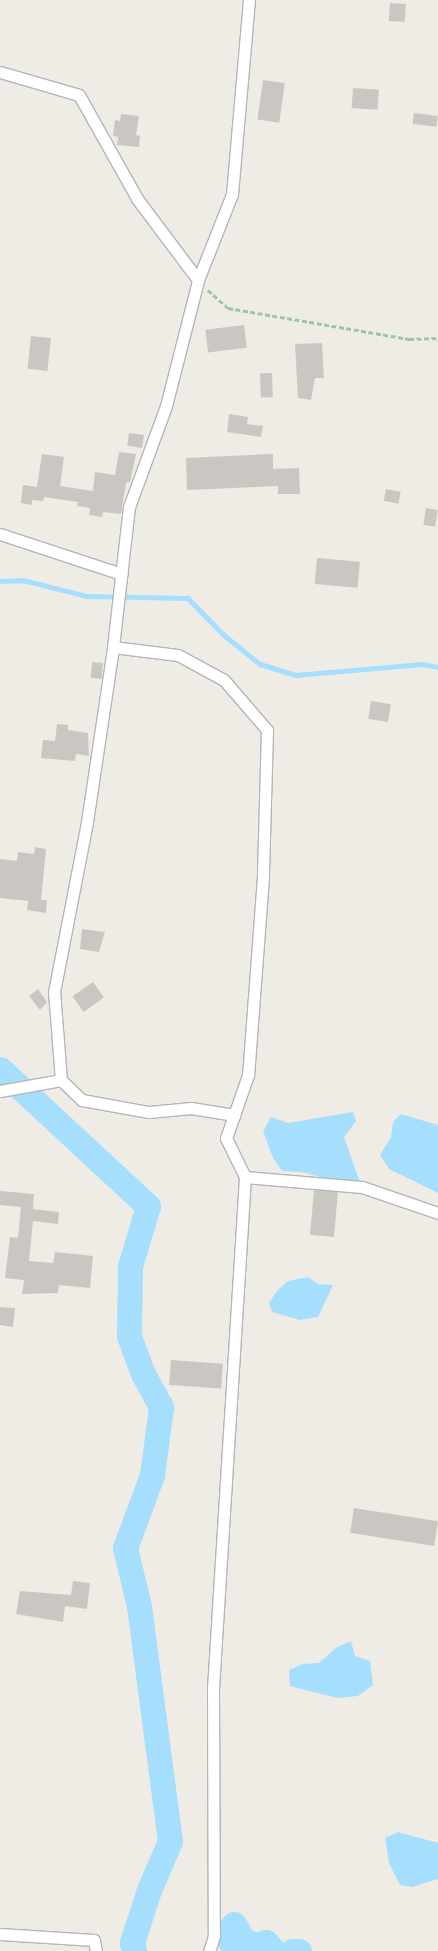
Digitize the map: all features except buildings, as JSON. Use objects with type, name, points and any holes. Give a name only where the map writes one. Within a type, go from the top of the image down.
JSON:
[{"type":"street","points":[[234,1115],[191,1108],[149,1112],[82,1100],[61,1080],[54,992],[87,822],[113,647],[129,507],[166,406],[198,280],[232,194],[248,0]]},
{"type":"street","points":[[0,72],[79,95],[138,200],[198,280]]},
{"type":"street","points":[[0,534],[122,574]]},
{"type":"street","points":[[113,647],[178,655],[224,680],[267,730],[263,877],[248,1075],[226,1138],[245,1177],[213,1688],[214,1936],[210,1951]]},
{"type":"street","points":[[0,1091],[61,1080]]},
{"type":"street","points":[[245,1177],[362,1187],[438,1213]]},
{"type":"street","points":[[0,1934],[94,1940],[96,1951]]},
{"type":"path","points":[[198,280],[228,308],[409,339],[438,338]]},
{"type":"water","points":[[353,1112],[356,1121],[344,1137],[359,1180],[335,1181],[302,1172],[282,1171],[273,1158],[263,1131],[271,1117],[288,1123]]},
{"type":"water","points":[[401,1114],[438,1125],[438,1193],[389,1169],[380,1155],[391,1137],[393,1122]]},
{"type":"water","points":[[308,1277],[318,1284],[333,1285],[318,1317],[300,1320],[272,1312],[269,1303],[277,1291],[288,1281]]},
{"type":"water","points":[[351,1641],[355,1656],[370,1661],[373,1685],[358,1696],[337,1698],[290,1686],[289,1670],[302,1664],[319,1663],[337,1647]]},
{"type":"water","points":[[398,1832],[438,1843],[438,1879],[412,1887],[400,1885],[389,1863],[385,1838]]},
{"type":"waterway","points":[[0,581],[23,580],[87,596],[188,598],[224,635],[260,664],[296,675],[422,664],[438,667]]},
{"type":"waterway","points":[[0,1069],[148,1206],[130,1266],[129,1336],[143,1374],[161,1407],[152,1475],[125,1548],[139,1606],[170,1841],[149,1890],[132,1942],[134,1951]]},
{"type":"waterway","points":[[238,1951],[225,1935],[234,1924],[244,1941],[257,1945],[266,1942],[274,1951]]},
{"type":"waterway","points":[[292,1951],[299,1951]]}]
